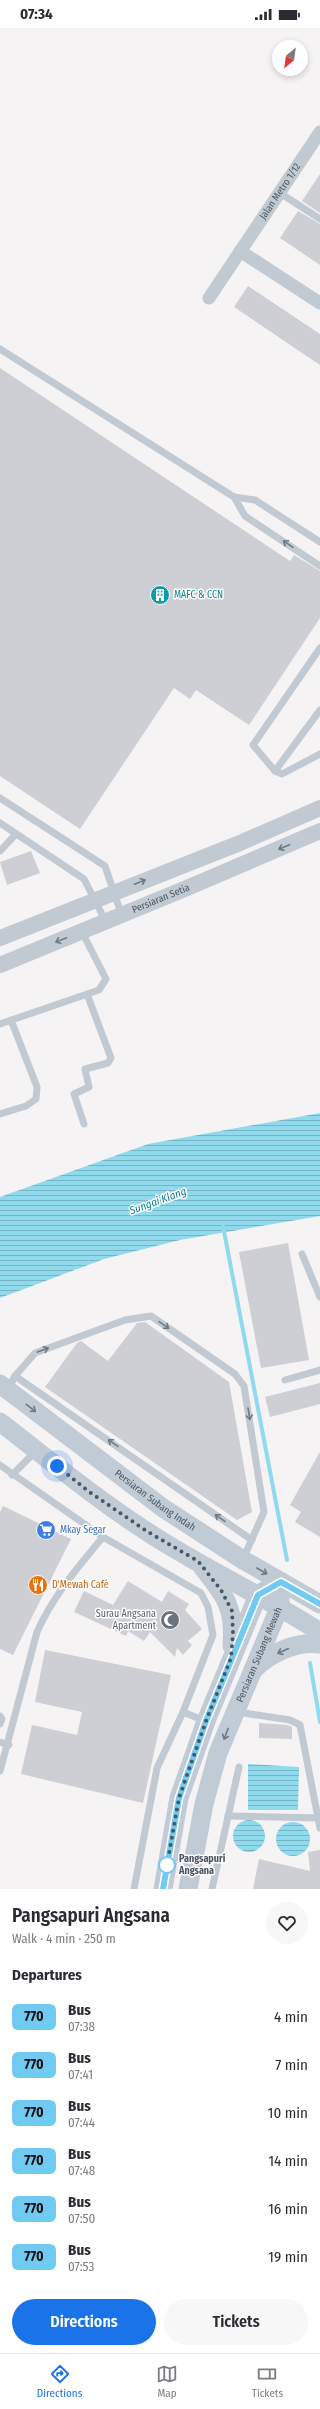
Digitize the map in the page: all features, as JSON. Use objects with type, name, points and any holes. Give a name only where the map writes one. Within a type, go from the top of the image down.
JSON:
[{"type":"main road","name":"Persiaran Subang Indah","points":[[7,1383],[157,1504],[243,1560],[320,1604]]},
{"type":"main road","points":[[0,1422],[88,1491],[148,1532],[280,1606],[320,1632]]},
{"type":"main road","points":[[198,1561],[221,1590],[232,1611],[233,1633],[231,1658]]},
{"type":"main road","points":[[163,1889],[179,1798],[206,1721],[258,1595],[281,1582]]},
{"type":"main road","name":"Persiaran Subang Mewah","points":[[188,1889],[204,1804],[218,1753],[280,1606],[281,1582]]},
{"type":"main road","points":[[251,1672],[266,1658],[286,1648],[310,1643],[320,1644]]},
{"type":"street","name":"Jalan Metro 1/12","points":[[209,298],[318,140]]},
{"type":"street","points":[[240,251],[320,303]]},
{"type":"street","points":[[0,938],[240,843],[320,808]]},
{"type":"street","name":"Persiaran Setia","points":[[0,965],[122,916],[320,831]]},
{"type":"lane","points":[[280,193],[320,219]]},
{"type":"lane","points":[[0,349],[234,496],[255,500],[320,542]]},
{"type":"lane","points":[[234,496],[245,516],[320,566]]},
{"type":"lane","points":[[320,648],[253,746],[276,771],[282,774],[320,754]]},
{"type":"lane","points":[[276,771],[320,710]]},
{"type":"lane","points":[[0,798],[105,866],[112,893],[122,916]]},
{"type":"lane","points":[[0,823],[84,879],[106,922]]},
{"type":"lane","points":[[0,851],[16,834]]},
{"type":"lane","points":[[0,1024],[99,990],[106,979],[82,932]]},
{"type":"lane","points":[[84,1124],[74,1094],[89,1087],[85,1069],[108,1063],[111,1058],[87,994]]},
{"type":"lane","points":[[0,1114],[26,1106],[36,1099],[37,1087],[11,1020]]},
{"type":"lane","points":[[302,1254],[317,1281],[320,1297]]},
{"type":"lane","points":[[243,1560],[252,1540],[264,1512],[244,1386],[235,1374],[151,1316],[140,1316],[35,1353],[7,1383],[252,1540]]},
{"type":"lane","points":[[285,1380],[320,1370]]},
{"type":"lane","points":[[12,1475],[37,1450]]},
{"type":"lane","points":[[0,1465],[12,1475],[103,1537],[201,1593],[208,1607],[214,1635],[183,1712],[157,1768],[134,1889]]},
{"type":"lane","points":[[0,1771],[9,1745],[37,1632],[46,1613],[66,1581],[103,1537]]},
{"type":"lane","points":[[235,1711],[290,1720],[300,1725],[320,1828]]},
{"type":"lane","points":[[183,1712],[206,1721]]},
{"type":"lane","points":[[0,1716],[2,1718],[0,1724]]},
{"type":"lane","points":[[0,1742],[9,1745]]},
{"type":"lane","points":[[212,1889],[239,1767]]},
{"type":"lane","points":[[228,1816],[318,1818]]},
{"type":"water","name":"Sungai Klang","points":[[320,1113],[320,1216],[180,1240],[104,1259],[0,1298],[0,1197],[148,1144]]},
{"type":"water","points":[[248,1764],[299,1767],[298,1810],[248,1810]]},
{"type":"water","points":[[249,1820],[260,1825],[265,1836],[260,1847],[249,1852],[238,1847],[233,1836],[238,1825]]},
{"type":"water","points":[[293,1822],[305,1827],[310,1839],[305,1851],[293,1856],[281,1851],[276,1839],[281,1827]]},
{"type":"building","points":[[320,174],[320,213],[302,201]]},
{"type":"building","points":[[298,211],[320,224],[320,265],[280,238]]},
{"type":"building","points":[[248,286],[320,334],[320,365],[234,307]]},
{"type":"building","name":"MAFC & CCN","points":[[0,368],[290,561],[294,555],[320,571],[320,618],[249,725],[196,690],[190,699],[174,688],[80,829],[0,776]]},
{"type":"building","points":[[31,851],[40,873],[7,885],[0,862]]},
{"type":"building","points":[[288,1243],[309,1360],[261,1368],[239,1252]]},
{"type":"building","points":[[145,1322],[229,1382],[252,1512],[237,1520],[45,1387],[77,1343],[81,1341],[108,1361],[137,1323]]},
{"type":"building","points":[[320,1383],[320,1404],[270,1417],[265,1397]]},
{"type":"building","points":[[320,1452],[320,1537],[295,1522],[301,1512],[290,1505]]},
{"type":"building","points":[[3,1506],[71,1539],[13,1655],[0,1649],[0,1512]]},
{"type":"building","points":[[128,1581],[162,1602],[168,1591],[189,1604],[185,1610],[202,1629],[188,1641],[192,1645],[183,1655],[177,1648],[175,1657],[150,1632],[144,1641],[128,1631],[126,1636],[74,1612],[84,1591],[113,1605]]},
{"type":"building","points":[[45,1650],[171,1675],[143,1803],[21,1774],[32,1725],[77,1735],[82,1712],[35,1702]]},
{"type":"building","points":[[259,1723],[288,1725],[292,1727],[292,1739],[259,1738]]},
{"type":"building","points":[[320,1850],[320,1889],[253,1889],[259,1859],[310,1871],[308,1852]]},
{"type":"waterway","points":[[223,1226],[287,1560]]},
{"type":"waterway","points":[[310,1663],[320,1722]]},
{"type":"bus line","name":"770","points":[[163,1889],[179,1798],[206,1721],[258,1595],[281,1582],[320,1604]]},
{"type":"place","name":"MAFC & CCN","points":[[160,595]]},
{"type":"place","name":"Mkay Segar","points":[[46,1530]]},
{"type":"place","name":"D'Mewah Café","points":[[38,1585]]},
{"type":"place","name":"Surau Angsana Apartment","points":[[170,1620]]},
{"type":"place","name":"Pangsapuri Angsana","points":[[167,1865]]},
{"type":"route","points":[[57,1466],[88,1491],[148,1532],[198,1561],[221,1590],[232,1611],[233,1633],[231,1658],[206,1721],[179,1798],[167,1865]]}]
